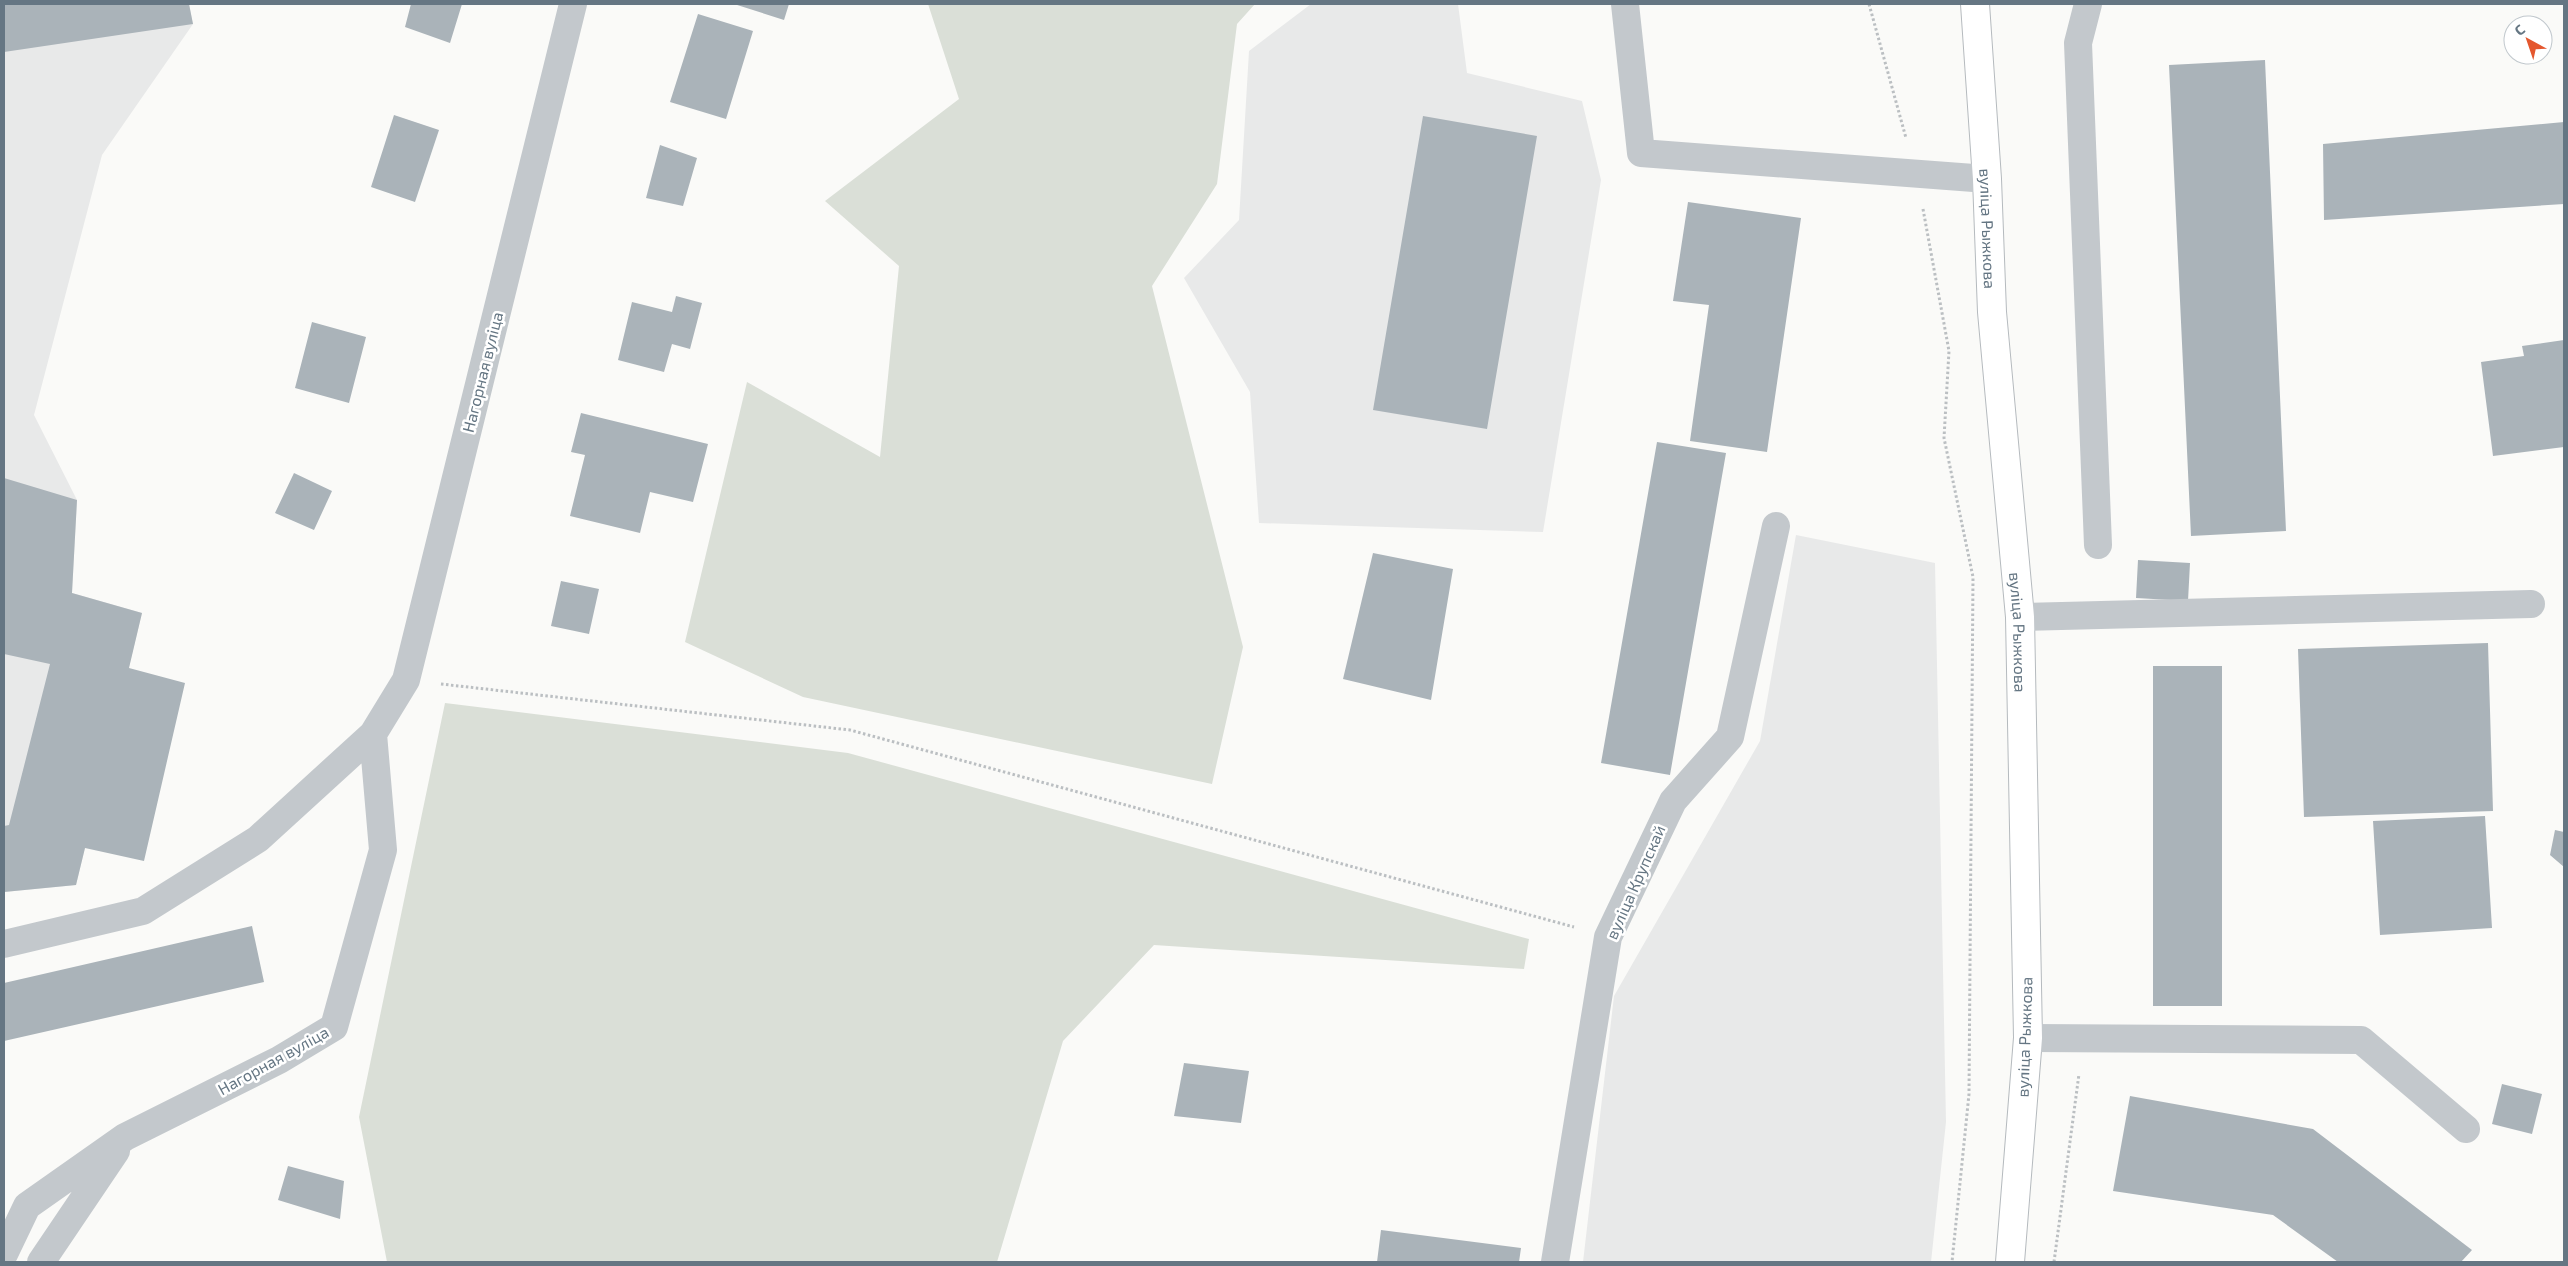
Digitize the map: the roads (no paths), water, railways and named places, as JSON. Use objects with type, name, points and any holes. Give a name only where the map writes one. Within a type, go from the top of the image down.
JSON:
[{"type":"main road","name":"вуліца Рыжкова","points":[[1976,4],[1987,179],[1992,312],[2020,617],[2028,1038],[2010,1262]]},
{"type":"street","name":"Нагорная вуліца","points":[[4,944],[142,911],[258,839],[373,734],[406,680],[573,4]]},
{"type":"street","points":[[1625,4],[1641,153],[1987,179]]},
{"type":"street","points":[[2088,4],[2078,43],[2098,546]]},
{"type":"street","name":"вуліца Крупскай","points":[[1555,1262],[1608,936],[1673,801],[1730,737],[1776,526]]},
{"type":"street","points":[[2020,617],[2531,604]]},
{"type":"street","name":"Нагорная вуліца","points":[[4,1254],[27,1206],[125,1137],[279,1060],[334,1027],[383,850],[373,734]]},
{"type":"street","points":[[2028,1038],[2361,1040],[2466,1129]]},
{"type":"street","points":[[41,1262],[125,1137]]}]
